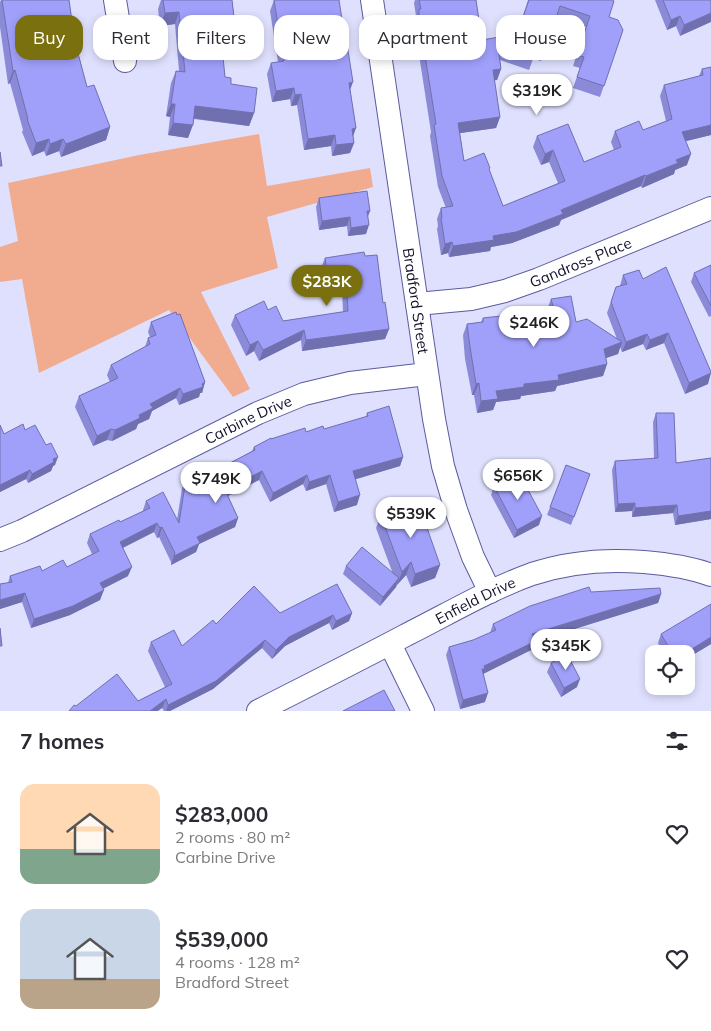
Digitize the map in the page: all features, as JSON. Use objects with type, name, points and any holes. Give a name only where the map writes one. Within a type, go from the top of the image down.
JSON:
[{"type":"street","points":[[115,0],[125,61]]},
{"type":"street","name":"Bradford Street","points":[[372,0],[427,374],[443,466],[473,557],[490,592]]},
{"type":"street","name":"Gandross Place","points":[[417,304],[471,298],[539,279],[711,208]]},
{"type":"street","name":"Carbine Drive","points":[[0,540],[22,531],[258,413],[304,394],[350,384],[427,374]]},
{"type":"street","name":"Enfield Drive","points":[[258,711],[490,592],[534,574],[593,562],[625,560],[665,564],[711,575]]},
{"type":"street","points":[[390,644],[424,711]]},
{"type":"shaded area","points":[[259,134],[267,186],[370,168],[373,187],[267,217],[278,268],[201,292],[250,389],[233,397],[169,310],[39,373],[22,279],[0,282],[0,247],[18,241],[8,183],[139,155]]},
{"type":"building","points":[[2,0],[69,0],[71,15],[15,15],[15,60],[80,60],[87,87],[94,85],[110,127],[66,144],[63,139],[50,144],[49,139],[36,143],[27,119],[15,70],[13,71]]},
{"type":"building","points":[[163,0],[232,0],[234,15],[179,15],[179,12],[165,13]]},
{"type":"building","points":[[274,0],[339,0],[341,15],[276,15]]},
{"type":"building","points":[[419,0],[476,0],[478,15],[419,15],[419,9],[421,9]]},
{"type":"building","points":[[529,0],[614,1],[609,17],[618,20],[623,30],[604,86],[577,77],[583,60],[585,60],[585,31],[590,16],[560,6],[557,15],[524,15]]},
{"type":"building","points":[[663,0],[711,0],[711,13],[684,25],[680,16],[671,20]]},
{"type":"building","points":[[496,38],[496,60],[500,60],[501,69],[493,70],[500,117],[458,123],[464,161],[484,153],[503,206],[565,181],[553,150],[545,154],[537,136],[568,124],[584,162],[621,147],[615,131],[639,121],[643,130],[672,119],[664,85],[703,75],[702,69],[711,67],[711,125],[682,132],[691,154],[676,160],[678,163],[561,210],[563,214],[516,232],[493,236],[494,240],[453,246],[452,242],[445,244],[441,208],[453,206],[442,176],[434,125],[436,124],[426,60],[486,60],[486,39]]},
{"type":"building","points":[[349,57],[353,82],[349,83],[356,128],[352,129],[354,143],[336,145],[335,135],[308,139],[301,94],[295,95],[294,88],[276,91],[271,63],[349,60]]},
{"type":"building","points":[[184,60],[223,60],[225,77],[231,78],[231,84],[257,88],[254,113],[195,106],[193,125],[173,123],[175,104],[171,104],[176,71],[185,72]]},
{"type":"building","points":[[367,191],[370,211],[367,211],[369,225],[351,228],[350,217],[322,221],[319,198]]},
{"type":"building","points":[[364,252],[365,256],[377,255],[383,303],[385,302],[389,329],[306,340],[304,330],[263,350],[258,341],[250,345],[235,315],[264,301],[268,310],[276,306],[283,321],[348,311],[346,278],[328,280],[325,258]]},
{"type":"building","points":[[711,265],[711,306],[694,273]]},
{"type":"building","points":[[666,267],[711,372],[689,383],[668,333],[650,340],[647,334],[626,342],[611,302],[616,287],[627,284],[623,275],[639,270],[643,279]]},
{"type":"building","points":[[571,296],[576,322],[587,319],[622,342],[604,349],[607,364],[558,375],[559,380],[524,384],[524,387],[496,391],[498,399],[481,401],[479,383],[476,384],[467,324],[483,322],[483,318],[554,310],[551,299]]},
{"type":"building","points":[[176,312],[177,315],[180,314],[205,382],[202,384],[203,387],[183,394],[180,388],[150,404],[153,408],[139,415],[140,418],[97,436],[79,396],[118,378],[111,365],[150,344],[148,338],[156,335],[151,322]]},
{"type":"building","points":[[389,406],[403,457],[353,471],[360,495],[338,502],[330,475],[309,482],[307,475],[273,493],[262,471],[225,490],[238,518],[197,537],[200,543],[174,556],[175,553],[162,527],[160,528],[157,523],[120,542],[132,567],[100,583],[104,590],[73,606],[34,619],[25,593],[0,600],[0,584],[12,582],[10,576],[40,566],[42,571],[63,560],[67,567],[99,551],[90,534],[150,508],[146,501],[163,492],[179,523],[186,479],[201,483],[233,468],[230,463],[255,450],[254,447],[271,438],[305,428],[306,432],[323,426],[324,429],[368,416],[367,413]]},
{"type":"building","points":[[656,413],[674,413],[676,463],[711,458],[711,511],[678,516],[677,505],[635,508],[635,503],[618,504],[615,461],[658,458]]},
{"type":"building","points":[[23,424],[25,430],[35,425],[46,445],[51,443],[58,457],[53,459],[54,462],[32,474],[30,470],[0,485],[0,425],[4,434]]},
{"type":"building","points":[[566,465],[590,474],[574,517],[550,507]]},
{"type":"building","points":[[519,473],[542,516],[517,530],[494,486]]},
{"type":"building","points":[[418,502],[440,565],[415,574],[411,562],[402,572],[381,516]]},
{"type":"building","points":[[362,547],[399,578],[383,597],[346,566]]},
{"type":"building","points":[[337,584],[352,613],[336,621],[333,615],[289,637],[276,650],[265,640],[216,681],[168,705],[166,699],[150,711],[69,711],[74,705],[76,706],[117,674],[138,701],[172,684],[151,642],[174,630],[182,646],[213,620],[216,624],[254,586],[280,613]]},
{"type":"building","points":[[589,587],[591,592],[660,588],[661,594],[532,634],[536,641],[484,666],[485,669],[482,669],[488,693],[463,700],[449,647],[473,640],[496,630],[493,624],[530,606]]},
{"type":"building","points":[[711,604],[711,637],[695,647],[695,645],[668,645],[661,634]]},
{"type":"building","points":[[0,628],[2,646],[0,646]]},
{"type":"building","points":[[567,654],[580,679],[564,688],[551,663]]},
{"type":"building","points":[[384,690],[395,711],[343,711]]}]
